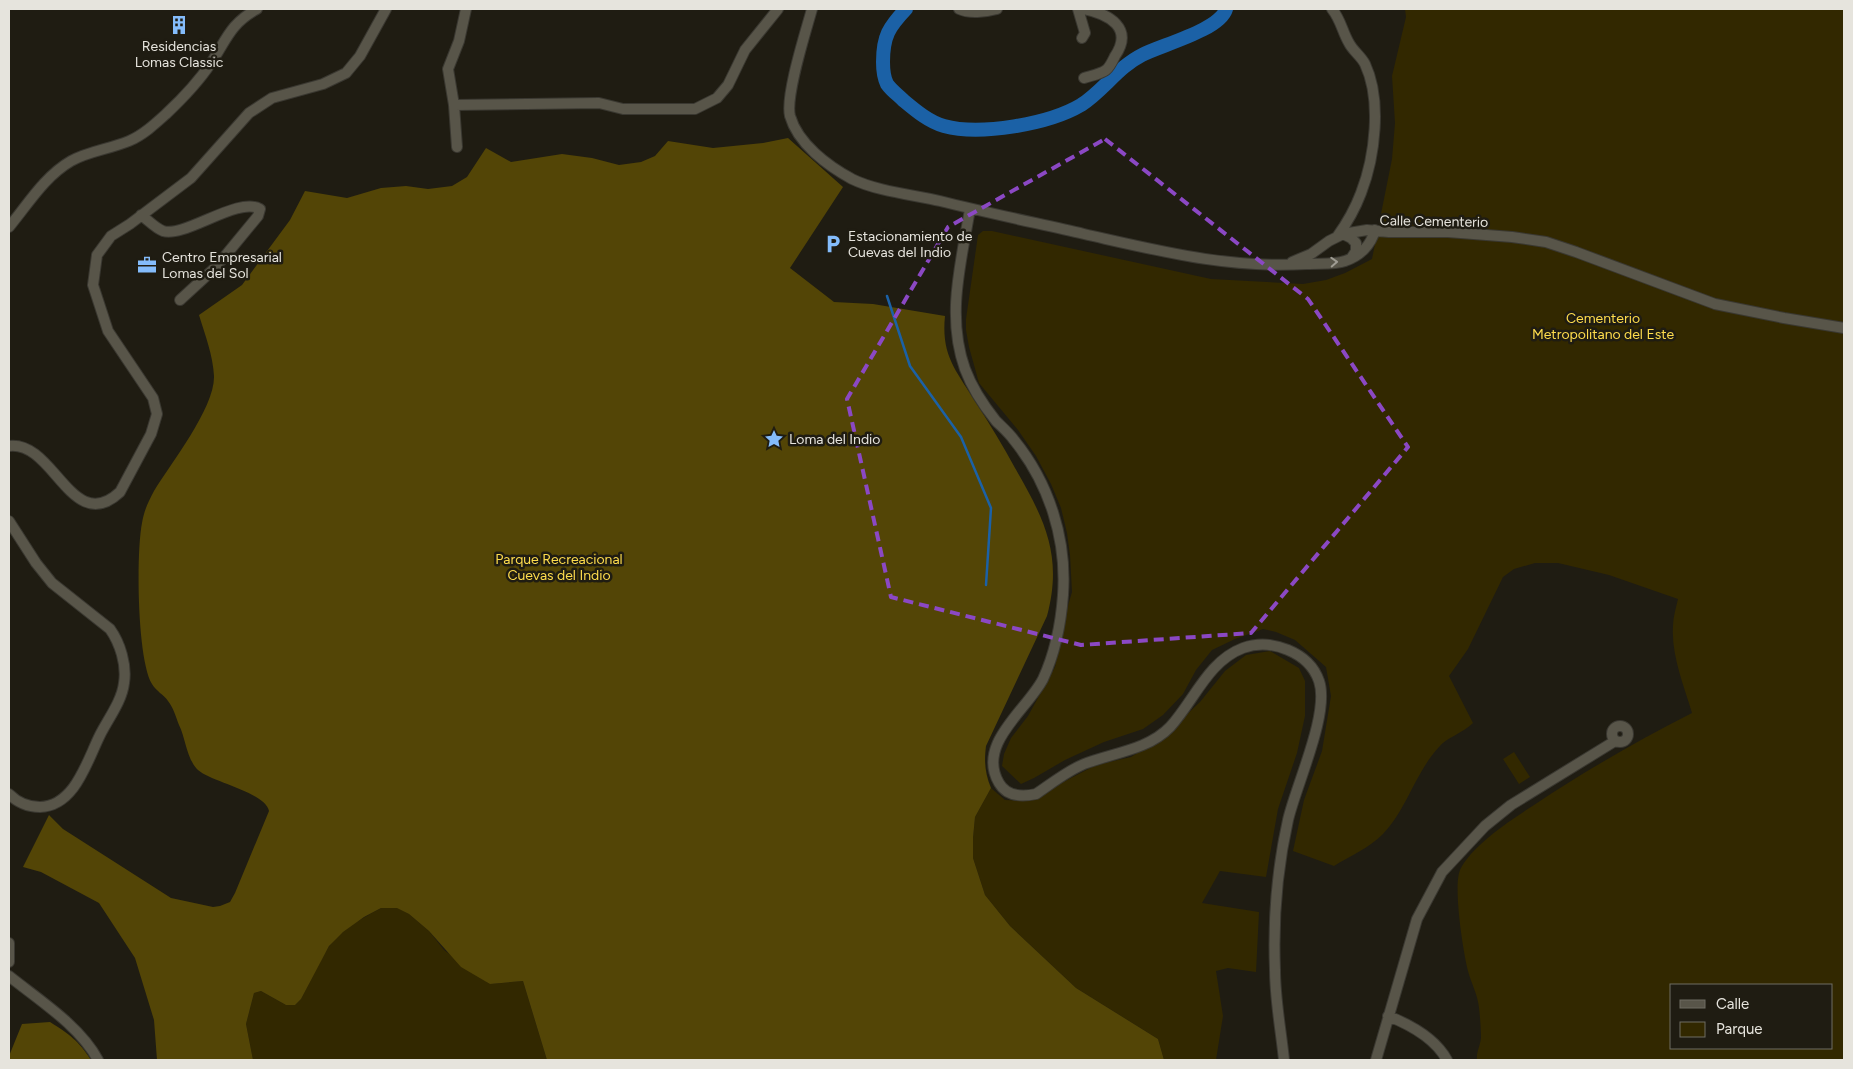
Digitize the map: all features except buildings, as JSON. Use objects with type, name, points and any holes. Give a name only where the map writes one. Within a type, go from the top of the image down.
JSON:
[{"type":"street","points":[[9,227],[37,191],[65,165],[90,153],[130,141],[148,130],[166,114],[205,71],[234,26],[246,15],[257,9]]},
{"type":"street","points":[[9,446],[18,446],[31,451],[69,490],[83,501],[93,504],[113,498],[125,484],[151,434],[157,414],[153,398],[108,331],[93,285],[97,255],[110,236],[191,178],[249,113],[272,98],[323,84],[346,73],[360,56],[386,9]]},
{"type":"street","points":[[457,146],[454,105],[448,69],[459,41],[466,9]]},
{"type":"street","points":[[454,105],[599,103],[623,109],[695,108],[717,98],[728,85],[745,50],[778,9]]},
{"type":"street","name":"Calle Cementerio","points":[[812,9],[792,86],[789,105],[790,115],[804,142],[830,165],[860,182],[970,209],[1180,256],[1248,265],[1343,262],[1368,246],[1375,230],[1457,233],[1512,237],[1546,242],[1715,304],[1844,328]]},
{"type":"street","points":[[959,9],[961,11],[973,12],[997,9]]},
{"type":"street","points":[[1078,9],[1085,33],[1082,38]]},
{"type":"street","points":[[1084,9],[1101,12],[1116,22],[1122,36],[1122,46],[1106,70],[1084,78]]},
{"type":"street","points":[[1332,9],[1341,22],[1349,45],[1364,63],[1374,96],[1375,124],[1371,154],[1362,192],[1340,236]]},
{"type":"street","points":[[141,215],[152,225],[164,232],[179,229],[244,207],[257,207],[260,209],[258,216],[216,267],[180,300]]},
{"type":"street","points":[[970,209],[956,297],[957,335],[962,357],[970,380],[982,401],[997,422],[1017,444],[1043,487],[1055,520],[1063,560],[1063,594],[1054,648],[1042,680],[1026,706],[1005,729],[997,744],[994,762],[997,779],[1000,786],[1011,794],[1027,796],[1036,794],[1083,765],[1143,744],[1168,728],[1211,670],[1232,654],[1244,648],[1269,644],[1282,647],[1292,651],[1307,663],[1319,681],[1321,710],[1287,826],[1278,879],[1274,927],[1274,970],[1284,1060]]},
{"type":"street","points":[[1285,265],[1311,254],[1340,236],[1361,230],[1375,230]]},
{"type":"street","points":[[1340,236],[1351,238],[1356,243],[1356,251],[1352,258]]},
{"type":"street","points":[[9,521],[36,563],[52,583],[110,628],[121,651],[125,676],[118,702],[77,782],[68,795],[55,804],[39,807],[24,805],[16,801],[9,794]]},
{"type":"street","points":[[1376,1060],[1417,919],[1442,872],[1485,826],[1511,805],[1615,741]]},
{"type":"street","points":[[9,943],[9,962]]},
{"type":"street","points":[[9,976],[74,1030],[88,1044],[98,1060]]},
{"type":"street","points":[[1388,1016],[1408,1024],[1429,1038],[1447,1060]]},
{"type":"highlighted area","points":[[1105,139],[1308,299],[1408,447],[1251,633],[1081,645],[891,597],[847,399],[948,227]]},
{"type":"green space","name":"Cementerio Metropolitano del Este","points":[[1405,9],[1844,9],[1844,1060],[1477,1060],[1481,1038],[1480,1019],[1476,994],[1468,971],[1461,935],[1458,904],[1458,878],[1460,870],[1465,861],[1482,843],[1515,818],[1572,780],[1651,734],[1692,713],[1674,648],[1673,623],[1678,599],[1609,575],[1558,563],[1535,563],[1514,569],[1503,577],[1468,649],[1449,676],[1473,723],[1442,744],[1431,757],[1398,814],[1383,834],[1366,848],[1334,866],[1293,851],[1304,800],[1322,751],[1331,696],[1326,667],[1295,640],[1276,632],[1263,629],[1212,650],[1196,670],[1183,694],[1163,715],[1143,729],[1104,742],[1065,760],[1021,784],[1002,766],[1004,754],[1011,738],[1028,716],[1055,667],[1064,619],[1072,592],[1067,533],[1061,508],[1051,484],[1036,456],[1018,430],[979,383],[969,347],[966,319],[978,235],[983,231],[992,231],[1211,279],[1303,284],[1326,280],[1345,273],[1372,259],[1392,159],[1395,123],[1392,76],[1406,17]]},
{"type":"green space","name":"Parque Recreacional Cuevas del Indio","points":[[788,138],[843,187],[790,268],[834,302],[873,304],[945,316],[945,342],[951,362],[1026,487],[1043,522],[1048,539],[1053,575],[1047,616],[986,746],[987,777],[991,788],[975,817],[973,838],[973,858],[985,895],[1010,926],[1076,988],[1158,1039],[1164,1060],[547,1060],[523,981],[490,984],[461,967],[429,931],[409,914],[397,908],[381,908],[343,932],[329,946],[301,999],[295,1005],[286,1005],[261,991],[254,993],[246,1024],[253,1060],[157,1060],[154,1020],[135,958],[99,903],[41,872],[23,867],[49,815],[63,829],[171,898],[213,907],[220,906],[230,902],[235,893],[269,811],[258,798],[205,774],[194,765],[171,706],[152,684],[143,653],[139,605],[139,557],[144,514],[154,491],[200,419],[212,389],[214,376],[212,360],[199,315],[242,285],[290,220],[305,191],[347,198],[381,188],[406,186],[428,189],[452,186],[467,177],[486,148],[511,162],[562,154],[592,158],[619,165],[641,162],[655,156],[668,141],[713,148],[763,143]]},
{"type":"green space","points":[[1270,651],[1299,668],[1305,681],[1305,716],[1297,753],[1278,809],[1266,877],[1220,871],[1202,903],[1259,912],[1256,972],[1228,968],[1216,971],[1223,1016],[1216,1060],[1164,1060],[1158,1039],[1076,988],[1010,926],[985,895],[973,858],[975,817],[991,788],[1005,800],[1027,801],[1096,765],[1131,757],[1163,737],[1200,702],[1225,671],[1246,655]]},
{"type":"green space","points":[[1514,752],[1530,777],[1519,784],[1503,759]]},
{"type":"green space","points":[[381,908],[398,908],[409,914],[429,931],[444,950],[490,984],[523,981],[547,1060],[253,1060],[246,1024],[254,993],[261,991],[286,1005],[295,1005],[301,999],[321,960],[333,942],[352,925]]},
{"type":"green space","points":[[50,1022],[73,1038],[91,1060],[9,1060],[22,1024]]},
{"type":"waterway","points":[[906,9],[891,27],[884,45],[883,64],[887,84],[908,104],[933,122],[959,129],[976,130],[1033,123],[1067,112],[1089,99],[1133,60],[1213,24],[1226,9]]},
{"type":"waterway","points":[[887,296],[910,366],[961,437],[991,508],[986,585]]},
{"type":"place","name":"Residencias Lomas Classic","points":[[179,25]]},
{"type":"place","name":"Estacionamiento de Cuevas del Indio","points":[[833,244]]},
{"type":"place","name":"Centro Empresarial Lomas del Sol","points":[[147,265]]},
{"type":"place","name":"Loma del Indio","points":[[774,439]]}]
